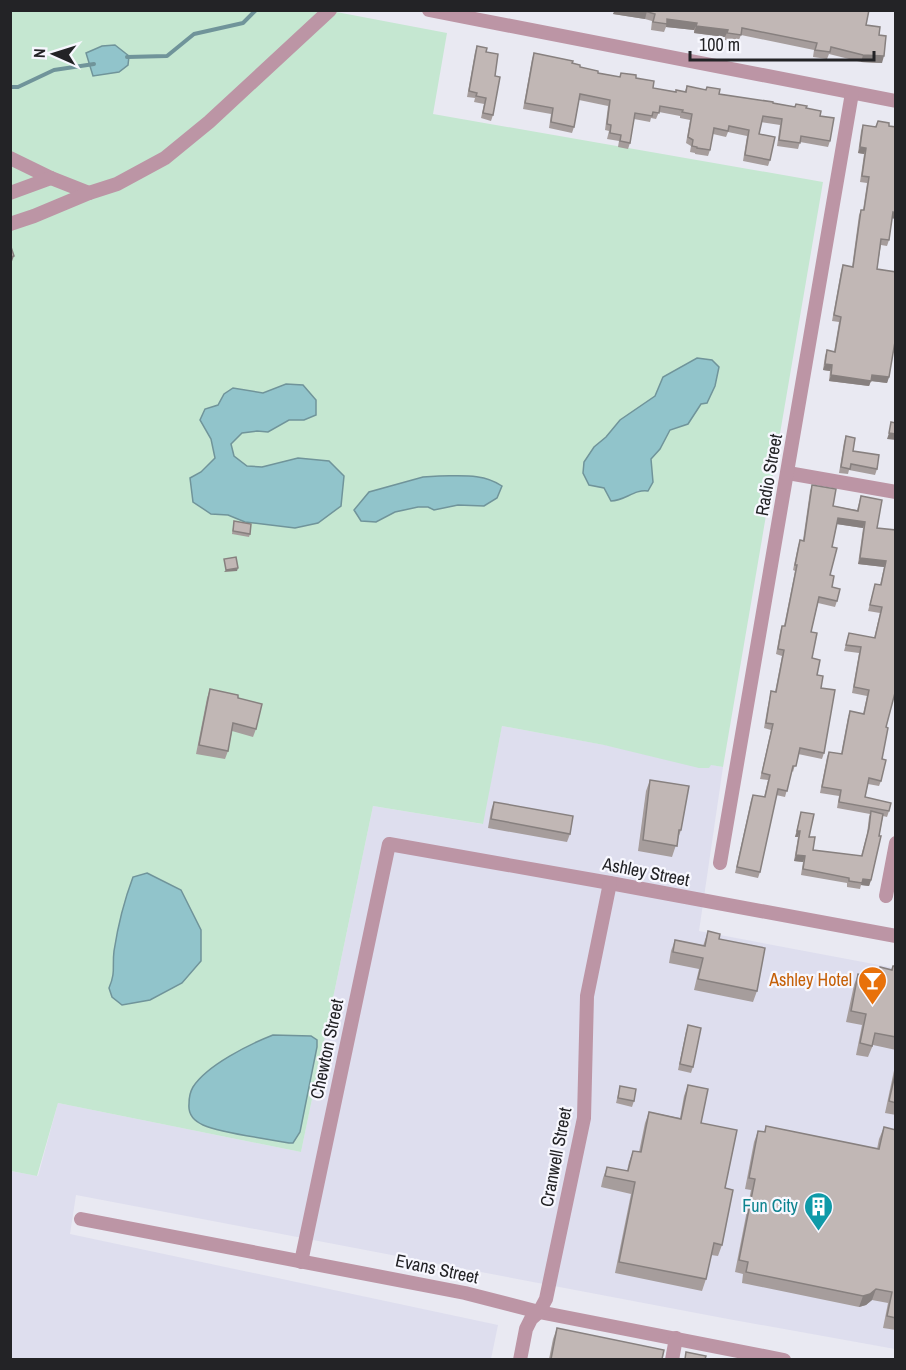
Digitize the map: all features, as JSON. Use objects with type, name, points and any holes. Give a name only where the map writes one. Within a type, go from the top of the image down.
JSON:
[{"type":"street","points":[[10,224],[117,184],[165,158],[209,122],[330,10]]},
{"type":"street","points":[[429,10],[896,101]]},
{"type":"street","name":"Radio Street","points":[[720,863],[852,93]]},
{"type":"street","points":[[13,161],[89,193]]},
{"type":"street","points":[[10,193],[51,178]]},
{"type":"street","points":[[788,473],[896,492]]},
{"type":"street","points":[[886,896],[896,843]]},
{"type":"street","name":"Ashley Street","points":[[389,844],[896,936]]},
{"type":"street","name":"Chewton Street","points":[[301,1262],[389,844]]},
{"type":"street","name":"Cranwell Street","points":[[520,1359],[526,1329],[546,1299],[584,1118],[586,1004],[610,883]]},
{"type":"street","name":"Evans Street","points":[[81,1219],[465,1293],[539,1312],[784,1359]]},
{"type":"street","points":[[672,1359],[676,1338]]},
{"type":"shaded area","points":[[502,726],[723,767],[699,931],[895,968],[895,1349],[76,1195],[70,1234],[498,1325],[491,1359],[11,1359],[10,1171],[38,1176],[58,1103],[301,1152],[373,806],[482,824]]},
{"type":"green space","points":[[11,11],[331,11],[447,33],[433,114],[823,182],[723,767],[711,765],[709,768],[699,768],[604,745],[502,726],[483,824],[373,806],[301,1152],[58,1103],[37,1176],[11,1171]]},
{"type":"water","points":[[115,45],[129,56],[128,65],[119,72],[93,76],[86,53],[102,46]]},
{"type":"water","points":[[697,358],[712,360],[719,367],[715,386],[707,403],[701,404],[688,424],[670,430],[660,449],[651,459],[653,482],[648,491],[611,501],[604,488],[589,485],[583,473],[584,462],[594,447],[620,420],[655,396],[663,377]]},
{"type":"water","points":[[286,384],[303,385],[316,400],[316,415],[304,420],[289,420],[268,432],[242,433],[231,444],[234,456],[247,466],[262,467],[298,458],[329,461],[344,476],[341,506],[318,523],[295,528],[245,522],[228,515],[211,514],[193,502],[190,478],[201,472],[215,458],[211,439],[200,420],[205,409],[218,405],[224,394],[233,388],[263,393]]},
{"type":"water","points":[[423,477],[480,477],[502,486],[497,498],[484,506],[458,505],[434,510],[428,507],[418,507],[395,512],[376,522],[361,521],[354,510],[369,492]]},
{"type":"water","points":[[147,873],[181,890],[201,930],[201,961],[182,983],[150,1000],[122,1005],[112,997],[109,988],[113,973],[117,932],[133,877]]},
{"type":"water","points":[[273,1035],[311,1036],[317,1040],[300,1132],[293,1143],[222,1131],[203,1125],[194,1119],[189,1108],[189,1097],[193,1087],[200,1079],[218,1063]]},
{"type":"building","points":[[641,10],[869,10],[866,25],[880,27],[879,35],[886,36],[884,56],[863,55],[831,47],[830,52],[815,50],[817,43],[742,28],[741,35],[727,33],[728,30],[696,26],[697,23],[667,19],[667,24],[653,22],[655,14]]},
{"type":"building","points":[[477,46],[487,48],[486,52],[498,54],[495,76],[500,77],[493,115],[483,113],[486,98],[476,96],[477,93],[469,91]]},
{"type":"building","points":[[534,53],[573,61],[572,63],[580,67],[598,71],[598,73],[620,77],[621,73],[636,75],[636,78],[654,81],[653,88],[686,92],[687,86],[706,90],[707,87],[720,89],[719,94],[795,107],[796,104],[807,106],[806,108],[821,111],[820,116],[834,118],[830,141],[801,136],[800,143],[779,140],[782,119],[763,116],[759,134],[775,137],[770,160],[745,155],[749,130],[729,126],[728,131],[714,128],[710,150],[697,148],[692,146],[693,140],[688,137],[692,114],[660,106],[659,113],[653,112],[652,116],[635,113],[630,143],[620,141],[621,135],[610,133],[611,125],[607,124],[610,100],[580,94],[574,127],[551,122],[553,108],[525,103]]},
{"type":"building","points":[[878,121],[896,127],[896,213],[893,212],[889,240],[881,239],[877,269],[896,272],[896,336],[889,377],[872,375],[871,381],[831,375],[832,365],[825,364],[827,350],[835,352],[841,317],[834,315],[843,265],[853,267],[861,210],[864,210],[869,177],[862,176],[866,148],[860,147],[863,125],[876,127]]},
{"type":"building","points":[[10,244],[14,256],[10,257]]},
{"type":"building","points":[[891,422],[896,423],[896,434],[889,433]]},
{"type":"building","points":[[846,436],[855,438],[853,451],[879,455],[877,469],[851,464],[850,469],[841,467]]},
{"type":"building","points":[[812,485],[836,489],[833,506],[858,511],[861,496],[882,500],[877,528],[896,530],[896,689],[886,727],[888,728],[882,759],[886,760],[881,781],[869,778],[865,797],[891,803],[889,811],[839,802],[841,790],[822,787],[829,752],[842,754],[850,711],[864,714],[869,690],[854,687],[861,647],[846,645],[849,633],[875,638],[882,607],[870,605],[875,584],[881,585],[886,561],[860,558],[865,522],[838,518],[832,547],[837,548],[830,575],[834,576],[832,587],[840,589],[837,601],[819,597],[811,632],[817,633],[812,658],[820,660],[817,675],[823,676],[821,688],[835,690],[824,753],[800,748],[787,791],[778,789],[760,872],[737,867],[753,795],[765,797],[770,775],[762,773],[773,724],[766,723],[771,691],[776,692],[784,650],[778,649],[782,626],[785,626],[800,540],[804,541]]},
{"type":"building","points":[[234,521],[251,524],[250,534],[233,531]]},
{"type":"building","points":[[236,557],[238,568],[226,570],[224,559]]},
{"type":"building","points":[[210,689],[238,695],[238,698],[262,704],[256,729],[233,723],[228,751],[199,745]]},
{"type":"building","points":[[650,780],[689,786],[677,846],[643,840]]},
{"type":"building","points":[[494,802],[573,816],[570,834],[491,819]]},
{"type":"building","points":[[871,811],[883,814],[879,836],[881,836],[871,880],[863,879],[862,883],[849,881],[849,878],[803,869],[805,856],[796,855],[801,812],[814,814],[809,837],[815,837],[813,850],[862,856]]},
{"type":"building","points":[[708,931],[720,934],[719,939],[765,948],[757,991],[698,979],[703,958],[673,952],[675,940],[705,946]]},
{"type":"building","name":"Ashley Hotel","points":[[893,966],[896,966],[896,1037],[875,1033],[872,1046],[860,1043],[866,1014],[851,1011],[858,974],[878,977],[880,967],[892,970]]},
{"type":"building","points":[[688,1025],[701,1028],[693,1067],[680,1064]]},
{"type":"building","points":[[896,1070],[896,1103],[889,1101]]},
{"type":"building","points":[[688,1085],[708,1089],[701,1123],[737,1130],[725,1188],[733,1190],[722,1245],[714,1243],[706,1279],[619,1262],[635,1182],[605,1176],[607,1167],[628,1171],[633,1151],[641,1152],[649,1112],[681,1119]]},
{"type":"building","points":[[620,1086],[636,1089],[634,1101],[618,1098]]},
{"type":"building","name":"Fun City","points":[[766,1126],[879,1149],[884,1127],[896,1130],[896,1318],[887,1316],[892,1292],[876,1289],[863,1296],[746,1272],[748,1262],[739,1260],[755,1179],[749,1178],[758,1131],[765,1132]]},
{"type":"building","points":[[557,1328],[664,1350],[662,1359],[551,1359]]},
{"type":"building","points":[[686,1352],[706,1356],[705,1359],[685,1359]]},
{"type":"waterway","points":[[127,57],[167,56],[194,34],[243,23],[256,10]]},
{"type":"waterway","points":[[10,87],[18,87],[54,70],[94,64]]},
{"type":"place","name":"Ashley Hotel","points":[[873,1006]]},
{"type":"place","name":"Fun City","points":[[819,1232]]}]
